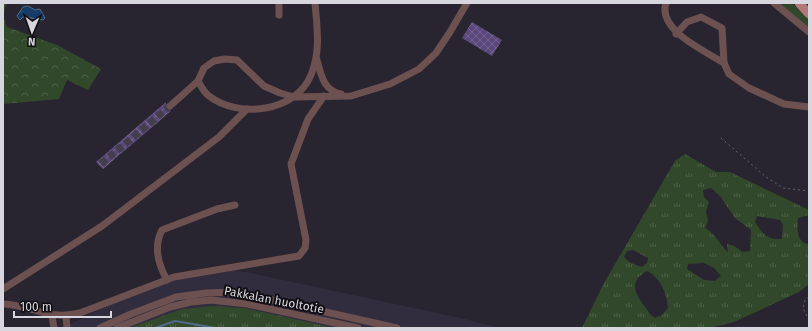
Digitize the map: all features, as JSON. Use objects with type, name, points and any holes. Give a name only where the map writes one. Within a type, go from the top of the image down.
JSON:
[{"type":"main road","points":[[798,3],[809,14]]},
{"type":"main road","points":[[802,3],[809,7]]},
{"type":"lane","points":[[279,3],[279,15]]},
{"type":"lane","points":[[198,81],[208,95],[221,103],[247,109],[265,109],[294,97],[311,77],[317,60],[319,41],[315,3]]},
{"type":"lane","points":[[170,106],[198,81],[204,68],[214,61],[225,59],[237,60],[264,86],[294,97],[351,96],[390,84],[419,69],[436,53],[467,3]]},
{"type":"lane","points":[[666,3],[665,14],[676,34],[724,63]]},
{"type":"lane","points":[[774,3],[809,32]]},
{"type":"lane","points":[[676,34],[687,22],[701,17],[722,28],[724,63],[729,74],[749,88],[784,104],[809,107]]},
{"type":"lane","points":[[317,60],[321,78],[326,87],[336,93],[351,96]]},
{"type":"lane","points":[[3,304],[12,304],[52,316],[66,317],[167,280],[236,265],[299,256],[305,248],[306,240],[291,164],[308,118],[324,96]]},
{"type":"lane","points":[[3,289],[102,226],[219,137],[247,109]]},
{"type":"lane","points":[[167,280],[160,267],[157,251],[158,238],[162,230],[217,209],[235,205]]},
{"type":"lane","points":[[100,328],[131,314],[176,297],[206,293],[237,292],[397,328]]},
{"type":"lane","name":"Pakkalan huoltotie","points":[[117,328],[170,307],[192,302],[211,300],[248,304],[358,328]]},
{"type":"lane","points":[[52,316],[54,328]]},
{"type":"lane","points":[[66,317],[68,328]]},
{"type":"path","points":[[721,138],[766,177],[784,188],[809,191]]},
{"type":"path","points":[[809,297],[805,300],[803,308],[809,320]]},
{"type":"shaded area","points":[[236,270],[465,319],[500,328],[63,328],[123,298],[174,280]]},
{"type":"shaded area","points":[[737,326],[777,327],[787,328],[721,328]]},
{"type":"green space","points":[[3,3],[7,3],[4,15],[7,27],[57,45],[101,69],[88,90],[67,80],[59,99],[3,104]]},
{"type":"green space","points":[[780,3],[791,3],[809,19],[809,29]]},
{"type":"green space","points":[[685,154],[716,172],[730,172],[809,210],[809,215],[798,218],[797,226],[798,234],[802,241],[809,244],[809,284],[799,292],[734,322],[709,328],[582,328],[604,283],[675,161]],"holes":[[[711,188],[720,196],[735,218],[751,230],[750,251],[743,252],[734,246],[727,244],[728,252],[712,233],[705,228],[708,221],[706,212],[709,202],[704,197],[703,190]],[[757,216],[780,220],[783,225],[782,239],[769,237],[760,230],[755,222]],[[633,250],[648,258],[647,263],[642,267],[629,262],[624,257],[627,251]],[[704,263],[714,268],[721,276],[715,281],[704,280],[687,269],[688,264]],[[647,271],[660,282],[665,292],[668,308],[662,315],[655,318],[641,302],[635,288],[638,279]]]},
{"type":"green space","points":[[212,306],[244,308],[335,328],[129,328],[182,309]]},
{"type":"water","points":[[28,6],[35,10],[40,9],[45,18],[43,20],[23,17],[20,20],[17,16],[23,7]]},
{"type":"building","points":[[472,22],[502,40],[492,56],[462,38]]},
{"type":"building","points":[[166,102],[166,109],[171,111],[103,169],[96,162]]},
{"type":"waterway","points":[[155,328],[175,321],[216,328]]},
{"type":"tunnel","points":[[101,164],[170,106]]}]
